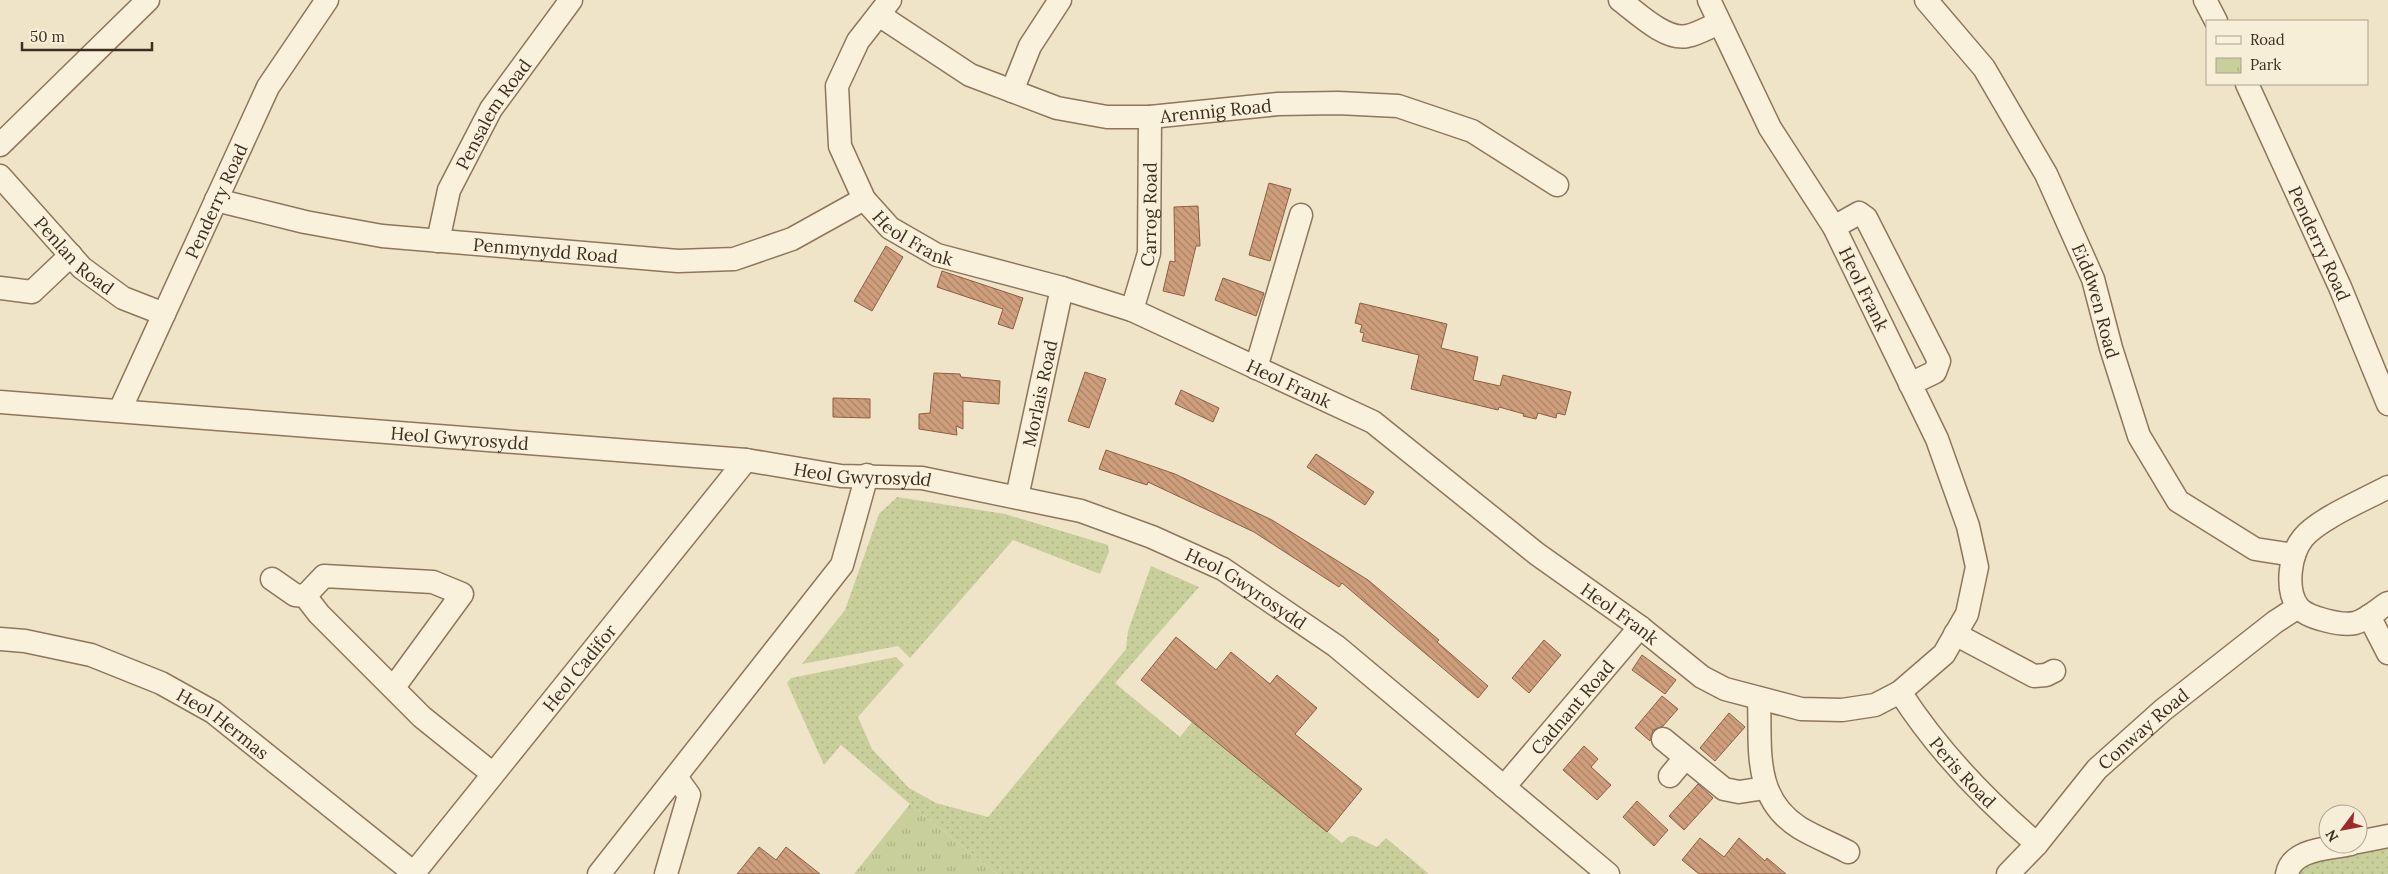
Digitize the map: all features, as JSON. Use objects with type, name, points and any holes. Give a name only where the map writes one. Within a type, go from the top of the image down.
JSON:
[{"type":"street","points":[[0,145],[148,0]]},
{"type":"street","name":"Penderry Road","points":[[120,410],[268,87],[327,0]]},
{"type":"street","name":"Pensalem Road","points":[[438,241],[449,190],[491,109],[571,0]]},
{"type":"street","points":[[1012,92],[1030,46],[1060,0]]},
{"type":"street","points":[[1620,0],[1660,30],[1678,37],[1687,36],[1719,23]]},
{"type":"street","name":"Heol Frank","points":[[884,8],[858,41],[837,86],[840,146],[864,199],[890,228],[937,255],[1062,288],[1132,310],[1373,422],[1538,554],[1640,627],[1702,677],[1726,689],[1802,709],[1842,710],[1875,705],[1900,692],[1944,654],[1967,614],[1977,567],[1968,526],[1937,440],[1834,227],[1770,128],[1709,0]]},
{"type":"street","name":"Eiddwen Road","points":[[1926,0],[1984,68],[2046,174],[2093,279],[2111,348],[2139,436],[2178,501],[2255,549],[2294,555]]},
{"type":"street","points":[[2205,0],[2215,20]]},
{"type":"street","name":"Arennig Road","points":[[884,8],[970,75],[1057,108],[1107,117],[1150,117],[1278,104],[1338,103],[1398,106],[1472,131],[1557,185]]},
{"type":"street","name":"Penderry Road","points":[[2247,85],[2340,287],[2388,404]]},
{"type":"street","name":"Carrog Road","points":[[1132,310],[1149,252],[1150,117]]},
{"type":"street","name":"Penlan Road","points":[[0,176],[82,268],[124,298],[164,314]]},
{"type":"street","name":"Penmynydd Road","points":[[216,200],[305,222],[382,236],[678,260],[734,260],[792,239],[864,199]]},
{"type":"street","points":[[1834,227],[1859,213],[1866,218],[1939,361],[1934,372],[1910,384]]},
{"type":"street","points":[[1256,368],[1301,216]]},
{"type":"street","points":[[0,288],[32,292],[71,255]]},
{"type":"street","name":"Morlais Road","points":[[1016,497],[1062,288]]},
{"type":"street","name":"Heol Gwyrosydd","points":[[0,402],[746,460],[841,476],[867,475],[922,478],[1081,511],[1152,537],[1223,569],[1336,646],[1608,874]]},
{"type":"street","name":"Heol Cadifor","points":[[413,873],[746,460]]},
{"type":"street","points":[[599,874],[686,791],[842,565],[867,475]]},
{"type":"street","points":[[2388,487],[2318,525],[2303,538],[2294,555],[2291,586],[2298,607],[2311,616],[2332,622],[2356,623],[2388,603]]},
{"type":"street","points":[[305,596],[324,576],[433,582],[462,594],[394,687]]},
{"type":"street","points":[[272,578],[295,595],[305,596],[319,614],[422,716],[493,774]]},
{"type":"street","name":"Conway Road","points":[[2008,874],[2037,844],[2098,769],[2163,710],[2275,622],[2298,607]]},
{"type":"street","points":[[2368,616],[2388,653]]},
{"type":"street","name":"Cadnant Road","points":[[1504,787],[1640,627]]},
{"type":"street","points":[[1955,634],[2034,676],[2054,672]]},
{"type":"street","name":"Heol Hermas","points":[[0,639],[25,641],[91,655],[161,683],[204,707],[413,873]]},
{"type":"street","name":"Peris Road","points":[[1900,692],[1922,726],[1954,764],[1995,808],[2037,844]]},
{"type":"street","points":[[1760,699],[1762,772],[1765,788],[1783,815],[1800,828],[1848,852]]},
{"type":"street","points":[[1663,739],[1724,789],[1739,792],[1765,788]]},
{"type":"street","points":[[1670,776],[1685,758]]},
{"type":"street","points":[[666,874],[686,791]]},
{"type":"street","points":[[2368,840],[2388,836]]},
{"type":"street","points":[[2287,874],[2290,864],[2301,855],[2318,851]]},
{"type":"green space","points":[[897,497],[1005,514],[1108,545],[1109,552],[1100,574],[1013,540],[910,658],[898,646],[802,664],[845,610],[879,514]]},
{"type":"green space","points":[[1151,566],[1199,587],[1115,683],[1180,737],[1192,722],[1342,843],[1350,836],[1354,836],[1377,847],[1386,838],[1429,874],[997,874],[841,745],[824,765],[787,683],[791,678],[896,657],[904,665],[858,717],[872,749],[909,788],[936,803],[988,817],[1126,649],[1128,631]]},
{"type":"green space","points":[[910,804],[997,874],[854,874]]},
{"type":"green space","points":[[2388,847],[2388,874],[2298,874],[2305,865],[2356,854],[2368,854],[2368,851]]},
{"type":"building","points":[[1269,183],[1291,189],[1270,261],[1249,255]]},
{"type":"building","points":[[1198,206],[1200,246],[1196,246],[1184,296],[1163,291],[1170,261],[1175,262],[1174,207]]},
{"type":"building","points":[[886,246],[903,257],[872,311],[854,301]]},
{"type":"building","points":[[942,271],[1023,298],[1013,329],[998,324],[1003,309],[937,287]]},
{"type":"building","points":[[1223,278],[1264,293],[1256,316],[1215,300]]},
{"type":"building","points":[[1360,303],[1447,324],[1441,348],[1478,357],[1473,380],[1500,386],[1503,375],[1571,392],[1565,415],[1557,413],[1556,418],[1538,413],[1536,419],[1499,407],[1498,410],[1411,389],[1419,355],[1362,341],[1364,333],[1360,332],[1362,325],[1355,323]]},
{"type":"building","points":[[1085,372],[1106,379],[1089,428],[1068,421]]},
{"type":"building","points":[[934,373],[960,374],[961,377],[1000,381],[999,404],[963,401],[963,429],[956,426],[957,435],[919,429],[919,414],[930,413]]},
{"type":"building","points":[[1181,390],[1219,408],[1213,422],[1175,404]]},
{"type":"building","points":[[833,398],[870,399],[870,418],[833,417]]},
{"type":"building","points":[[1106,450],[1175,474],[1272,520],[1368,580],[1439,640],[1437,642],[1488,686],[1478,698],[1342,583],[1339,587],[1254,532],[1148,482],[1147,485],[1099,469]]},
{"type":"building","points":[[1316,454],[1374,492],[1365,505],[1307,467]]},
{"type":"building","points":[[1176,637],[1216,670],[1231,652],[1270,684],[1277,675],[1317,708],[1295,734],[1362,789],[1327,832],[1141,680]]},
{"type":"building","points":[[1544,640],[1561,655],[1529,693],[1512,678]]},
{"type":"building","points":[[1642,655],[1676,680],[1665,694],[1632,670]]},
{"type":"building","points":[[1662,696],[1678,709],[1663,726],[1653,730],[1650,741],[1635,728]]},
{"type":"building","points":[[1729,713],[1745,727],[1715,761],[1700,748]]},
{"type":"building","points":[[1584,746],[1598,759],[1591,767],[1611,785],[1597,800],[1563,770]]},
{"type":"building","points":[[1698,784],[1713,798],[1684,830],[1669,816]]},
{"type":"building","points":[[1637,801],[1668,830],[1654,846],[1623,817]]},
{"type":"building","points":[[1700,838],[1724,857],[1739,838],[1765,861],[1767,858],[1786,874],[1699,874],[1682,860]]},
{"type":"building","points":[[759,847],[776,860],[786,847],[820,874],[737,874]]}]
